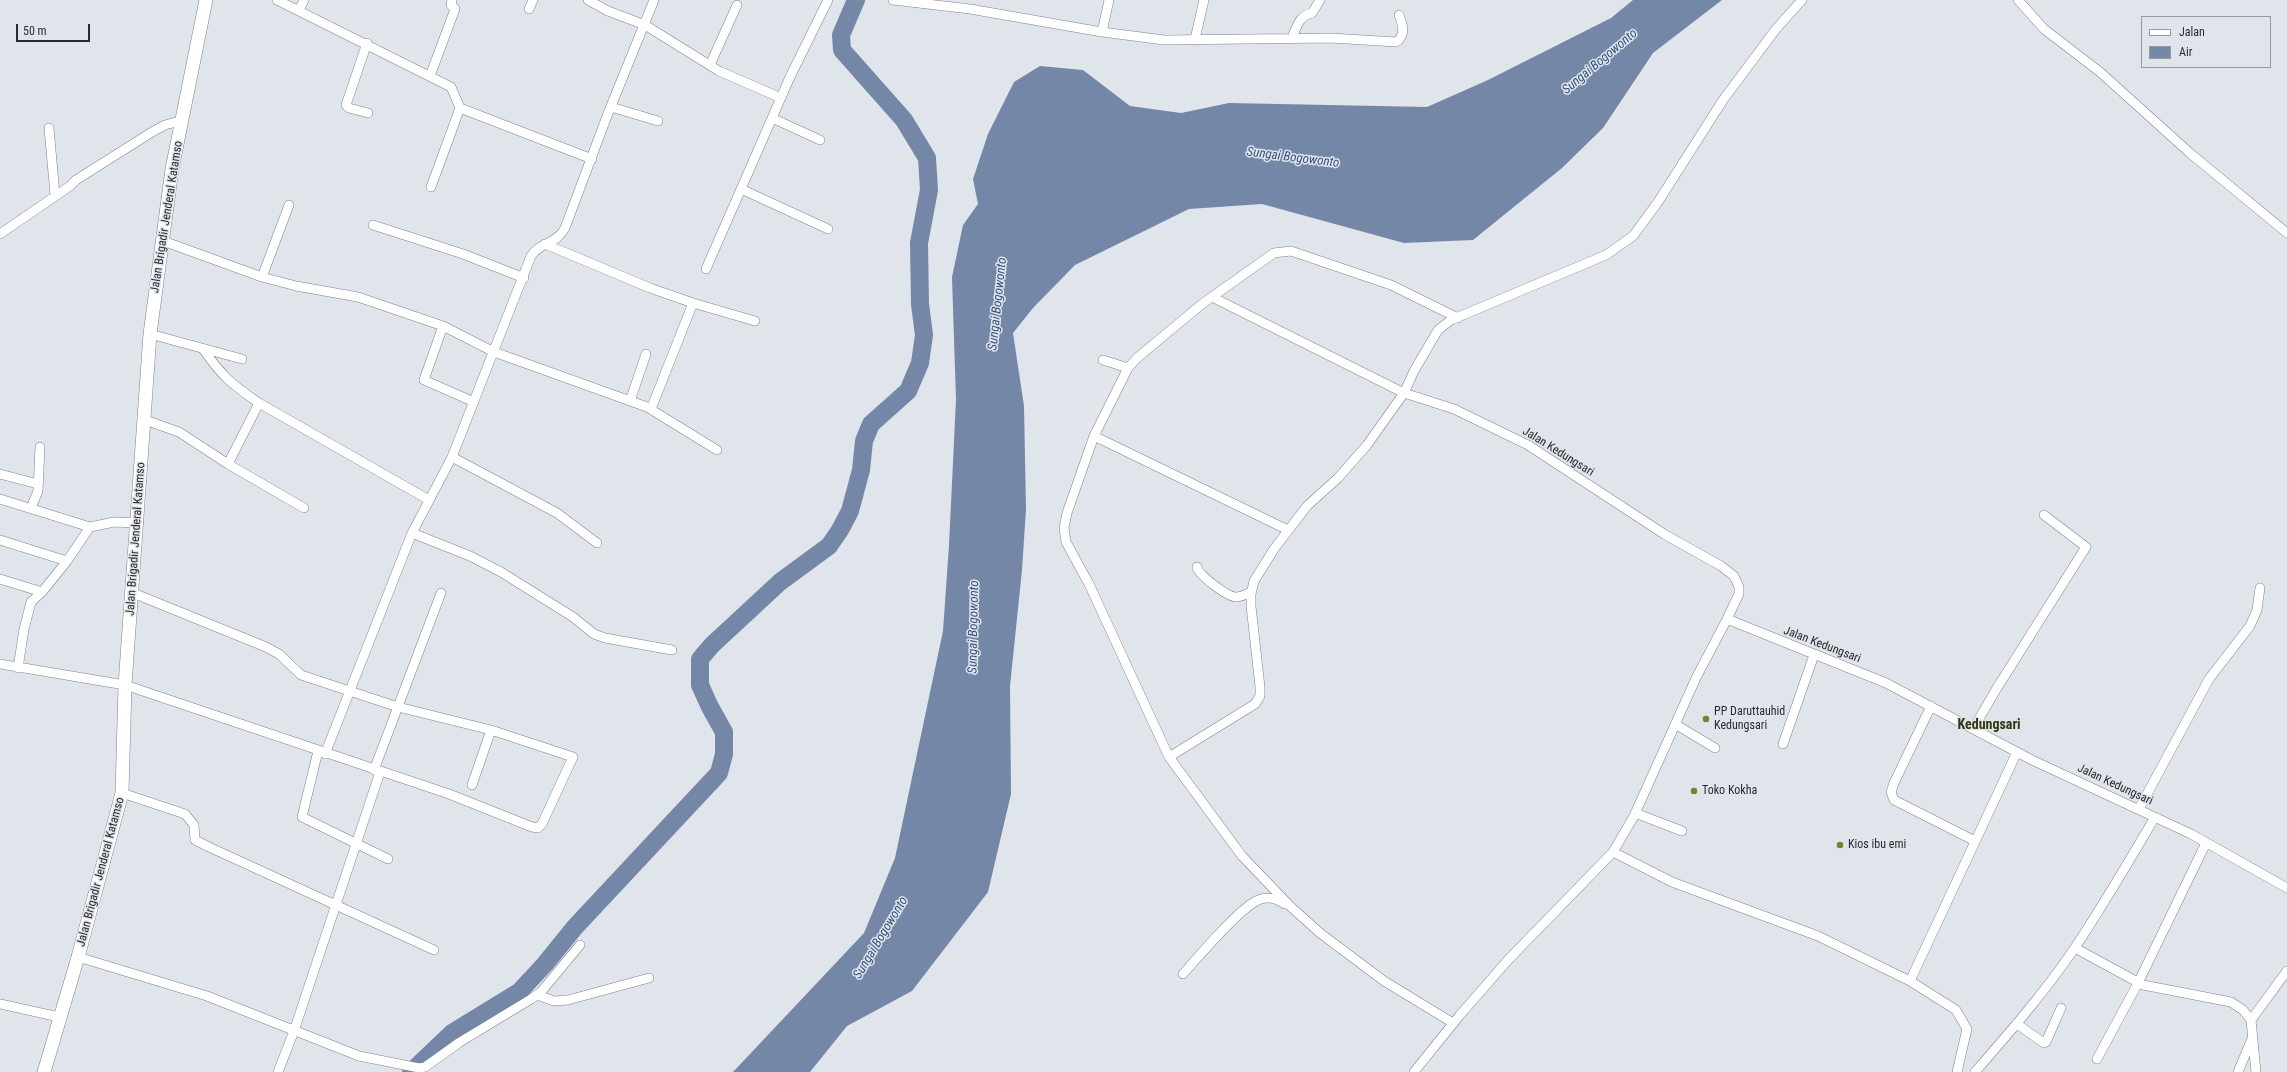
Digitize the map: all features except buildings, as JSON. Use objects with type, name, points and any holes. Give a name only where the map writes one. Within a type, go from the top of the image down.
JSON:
[{"type":"main road","name":"Jalan Brigadir Jenderal Katamso","points":[[44,1072],[59,1017],[78,957],[122,793],[125,685],[133,594],[150,334],[172,169],[192,60],[206,0]]},
{"type":"street","points":[[277,0],[367,43],[450,87],[460,108],[592,159]]},
{"type":"street","points":[[299,10],[304,0]]},
{"type":"street","points":[[430,76],[455,10],[452,5],[452,0]]},
{"type":"street","points":[[529,9],[533,0]]},
{"type":"street","points":[[588,0],[608,11],[645,25],[710,65],[781,98]]},
{"type":"street","points":[[388,859],[302,817],[321,753],[349,691],[412,534],[452,457],[524,278],[531,256],[536,250],[545,244],[553,242],[560,237],[565,228],[654,0]]},
{"type":"street","points":[[706,269],[781,98],[828,0]]},
{"type":"street","points":[[893,0],[970,9],[1102,32],[1164,40],[1332,38],[1396,42],[1400,39],[1403,26],[1399,15]]},
{"type":"street","points":[[1102,32],[1109,0]]},
{"type":"street","points":[[1195,39],[1204,0]]},
{"type":"street","points":[[1292,38],[1299,21],[1304,15],[1312,13],[1320,0]]},
{"type":"street","points":[[1169,756],[1255,704],[1260,696],[1251,592],[1254,581],[1288,530],[1307,506],[1338,478],[1367,445],[1404,393],[1414,371],[1438,330],[1451,320],[1606,255],[1633,236],[1658,202],[1728,94],[1776,29],[1802,0]]},
{"type":"street","points":[[2018,0],[2044,29],[2100,72],[2191,154],[2287,233]]},
{"type":"street","points":[[710,65],[738,5]]},
{"type":"street","points":[[367,43],[346,104],[349,108],[368,113]]},
{"type":"street","points":[[611,107],[658,121]]},
{"type":"street","points":[[431,187],[460,108]]},
{"type":"street","points":[[772,118],[820,140]]},
{"type":"street","points":[[2,230],[152,132],[165,125],[182,120]]},
{"type":"street","points":[[49,128],[54,195]]},
{"type":"street","points":[[741,189],[828,229]]},
{"type":"street","points":[[262,277],[289,205]]},
{"type":"street","points":[[373,225],[463,254],[524,278]]},
{"type":"street","points":[[163,241],[262,277],[296,286],[358,297],[443,326],[494,352],[651,409],[717,450]]},
{"type":"street","points":[[545,244],[650,288],[693,303],[755,320]]},
{"type":"street","points":[[1453,1023],[1384,981],[1320,933],[1290,906],[1242,856],[1169,756],[1089,584],[1066,542],[1064,528],[1067,513],[1094,436],[1128,368],[1168,331],[1212,297],[1274,253],[1291,250],[1391,285],[1458,318]]},
{"type":"street","name":"Jalan Kedungsari","points":[[1212,297],[1404,393],[1454,410],[1528,445],[1664,534],[1721,566],[1734,576],[1739,594],[1727,619],[1886,683],[2017,752],[2139,809],[2206,843],[2287,888]]},
{"type":"street","points":[[651,409],[693,303]]},
{"type":"street","points":[[443,326],[424,380],[474,402]]},
{"type":"street","points":[[150,334],[242,359]]},
{"type":"street","points":[[203,349],[220,374],[235,387],[429,500]]},
{"type":"street","points":[[630,401],[646,354]]},
{"type":"street","points":[[1103,360],[1128,368]]},
{"type":"street","points":[[228,464],[259,402]]},
{"type":"street","points":[[145,420],[179,432],[228,464],[304,508]]},
{"type":"street","points":[[1094,436],[1288,530]]},
{"type":"street","points":[[31,508],[38,484],[40,447]]},
{"type":"street","points":[[452,457],[557,513],[597,543]]},
{"type":"street","points":[[0,474],[38,484]]},
{"type":"street","points":[[0,499],[90,527],[114,522],[138,523]]},
{"type":"street","points":[[1973,729],[2001,681],[2086,546],[2044,515]]},
{"type":"street","points":[[18,668],[24,630],[31,602],[42,592],[67,561],[90,527]]},
{"type":"street","points":[[412,534],[470,556],[501,572],[573,617],[594,634],[605,638],[672,650]]},
{"type":"street","points":[[0,540],[67,561]]},
{"type":"street","points":[[1197,567],[1202,576],[1234,597],[1251,592]]},
{"type":"street","points":[[0,579],[42,592]]},
{"type":"street","points":[[2139,809],[2209,679],[2250,626],[2257,610],[2260,588]]},
{"type":"street","points":[[278,1072],[294,1031],[356,844],[377,771],[398,707],[441,593]]},
{"type":"street","points":[[0,664],[125,685],[321,753],[449,794],[538,828],[542,824],[574,757],[491,730],[398,707],[302,675],[279,654],[266,647],[133,594]]},
{"type":"street","points":[[1414,1072],[1453,1023],[1508,960],[1613,852],[1635,813],[1675,724],[1727,619]]},
{"type":"street","points":[[1783,744],[1814,655]]},
{"type":"street","points":[[1932,706],[1891,792],[1894,800],[1975,841]]},
{"type":"street","points":[[1675,724],[1715,748]]},
{"type":"street","points":[[472,785],[491,730]]},
{"type":"street","points":[[1910,981],[2017,752]]},
{"type":"street","points":[[122,793],[185,814],[194,825],[195,840],[434,950]]},
{"type":"street","points":[[1635,813],[1682,831]]},
{"type":"street","points":[[1975,1072],[2017,1024],[2074,948],[2155,817]]},
{"type":"street","points":[[2097,1058],[2138,983],[2206,843]]},
{"type":"street","points":[[1613,852],[1672,882],[1818,936],[1910,981],[1956,1010],[1961,1016],[1967,1029],[1957,1072]]},
{"type":"street","points":[[1183,974],[1235,919],[1256,901],[1273,898],[1290,906]]},
{"type":"street","points":[[78,957],[207,996],[359,1056],[419,1068],[425,1067],[460,1042],[522,1006],[537,995],[580,945]]},
{"type":"street","points":[[2074,948],[2138,983],[2231,1002],[2243,1010],[2251,1020],[2256,1072]]},
{"type":"street","points":[[2251,1020],[2287,971]]},
{"type":"street","points":[[537,995],[554,1000],[568,1000],[649,978]]},
{"type":"street","points":[[0,1004],[59,1017]]},
{"type":"street","points":[[2017,1024],[2046,1042],[2061,1008]]},
{"type":"street","points":[[2238,1072],[2252,1039]]},
{"type":"water","name":"Sungai Bogowonto","points":[[1633,0],[1722,0],[1653,53],[1603,128],[1562,168],[1473,240],[1404,243],[1262,204],[1189,209],[1075,265],[1033,308],[1013,333],[1024,406],[1026,509],[1022,570],[1010,686],[1011,794],[988,892],[912,991],[847,1026],[810,1072],[733,1072],[864,933],[895,858],[943,631],[956,400],[952,277],[963,225],[978,204],[973,179],[988,134],[1014,82],[1040,66],[1083,70],[1130,106],[1181,113],[1229,103],[1427,107],[1488,80],[1611,18]]},
{"type":"waterway","points":[[411,1072],[452,1033],[519,992],[545,964],[575,927],[719,773],[724,754],[724,732],[700,685],[700,659],[712,645],[780,582],[829,546],[840,530],[850,511],[861,470],[864,441],[871,424],[908,391],[920,363],[924,335],[920,304],[919,243],[929,190],[927,158],[904,120],[842,50],[841,35],[856,0]]},
{"type":"place","name":"PP Daruttauhid Kedungsari","points":[[1706,719]]},
{"type":"place","name":"Toko Kokha","points":[[1694,791]]},
{"type":"place","name":"Kios ibu emi","points":[[1840,845]]},
{"type":"district","name":"Kedungsari","points":[[1989,725]]}]
